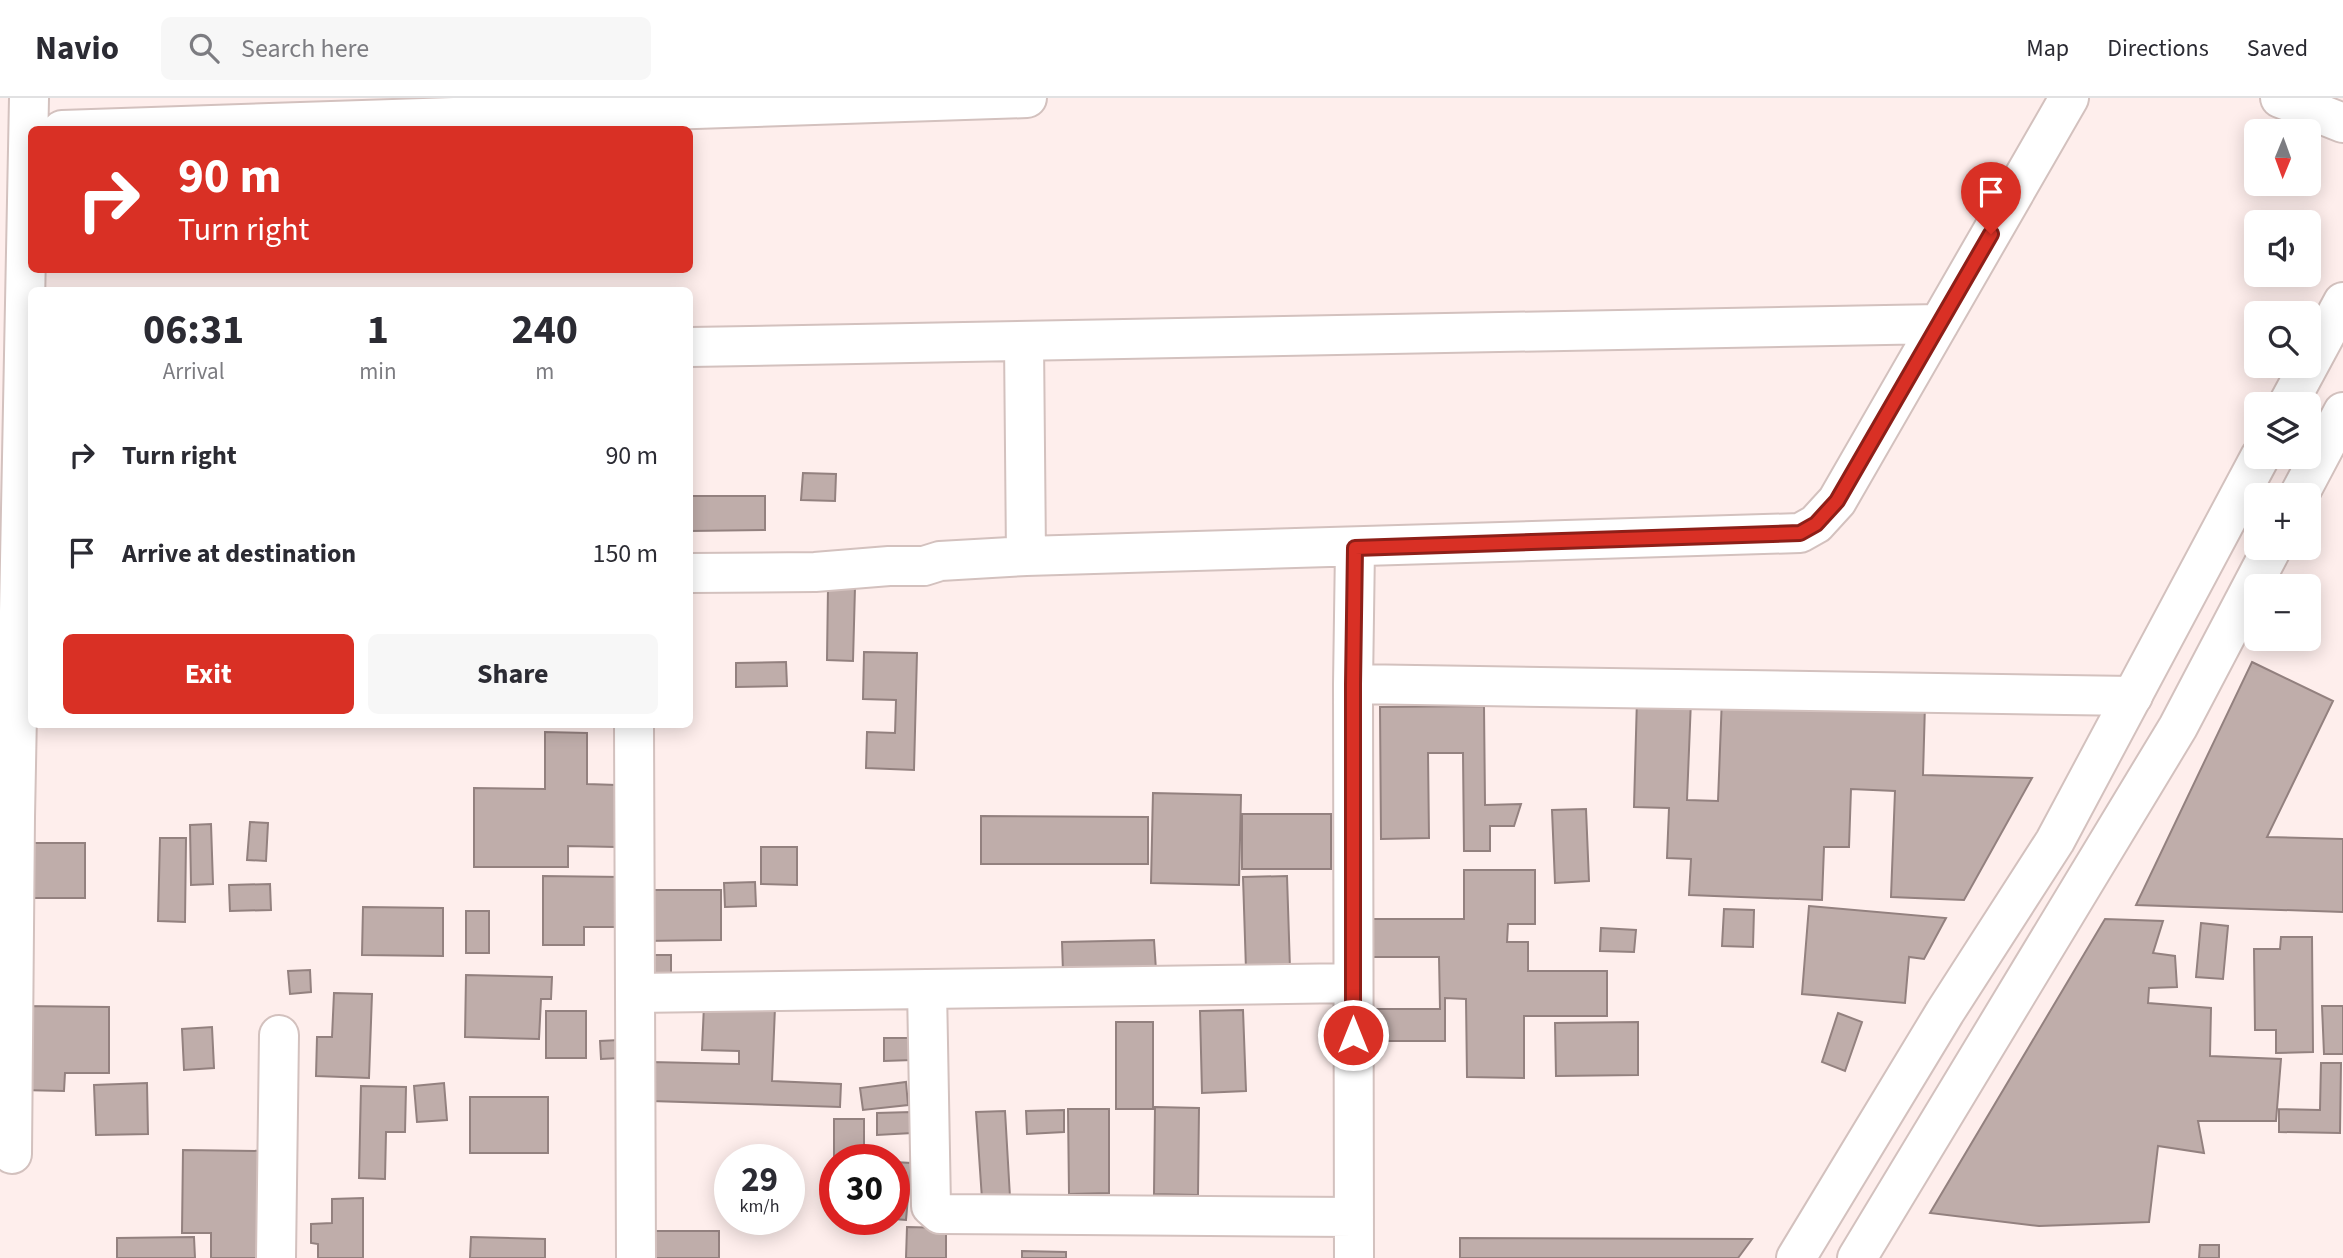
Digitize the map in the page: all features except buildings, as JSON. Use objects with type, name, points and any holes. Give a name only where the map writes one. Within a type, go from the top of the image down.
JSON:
[{"type":"street","points":[[38,122],[1027,98]]},
{"type":"street","points":[[693,573],[815,572],[924,566],[940,561],[1026,556],[1800,533],[1816,524],[1837,501],[2069,98]]},
{"type":"street","points":[[2280,98],[2343,122]]},
{"type":"street","points":[[2294,392],[2343,302]]},
{"type":"street","points":[[693,347],[1939,324]]},
{"type":"street","points":[[1024,341],[1026,556]]},
{"type":"street","points":[[12,1154],[7,980],[28,399]]},
{"type":"street","points":[[2306,483],[2343,412]]},
{"type":"street","points":[[1796,1258],[1945,1012],[2055,841],[2254,469]]},
{"type":"street","points":[[1354,1258],[1355,548]]},
{"type":"street","points":[[1857,1258],[2178,727],[2266,560]]},
{"type":"street","points":[[1353,684],[2133,696]]},
{"type":"street","points":[[634,728],[636,1258]]},
{"type":"street","points":[[635,993],[1353,984]]},
{"type":"street","points":[[927,989],[931,1206],[940,1214],[1354,1217]]},
{"type":"street","points":[[276,1258],[279,1035]]},
{"type":"route","points":[[1353,1035],[1355,548],[1800,533],[1816,524],[1837,501],[1991,234]]}]
